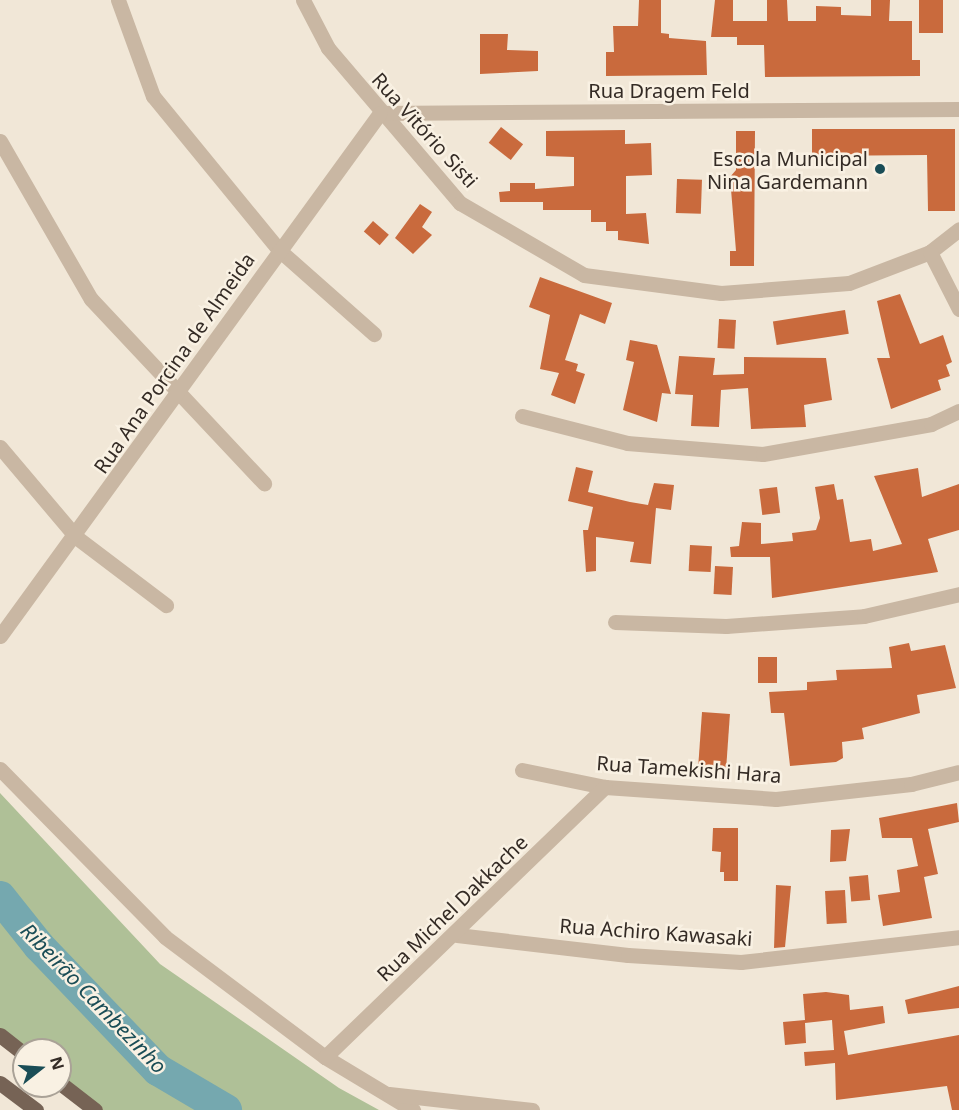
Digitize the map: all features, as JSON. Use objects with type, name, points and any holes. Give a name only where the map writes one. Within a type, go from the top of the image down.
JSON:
[{"type":"main road","points":[[0,1035],[12,1044]]},
{"type":"main road","points":[[0,1083],[36,1110]]},
{"type":"main road","points":[[72,1093],[94,1110]]},
{"type":"street","points":[[118,0],[153,96],[279,250],[374,334]]},
{"type":"street","name":"Rua Vitório Sisti","points":[[303,0],[328,48],[380,113],[460,203],[584,275],[720,293],[849,284],[930,252],[959,229]]},
{"type":"street","name":"Rua Dragem Feld","points":[[380,113],[959,109]]},
{"type":"street","name":"Rua Ana Porcina de Almeida","points":[[0,636],[76,537],[179,395],[279,250],[380,113]]},
{"type":"street","points":[[0,141],[91,299],[264,483]]},
{"type":"street","points":[[930,252],[959,309]]},
{"type":"street","points":[[522,416],[627,443],[763,454],[931,424],[959,411]]},
{"type":"street","points":[[0,447],[76,537],[166,605]]},
{"type":"street","points":[[615,622],[726,626],[864,616],[959,594]]},
{"type":"street","points":[[0,769],[165,937],[325,1057],[381,1093],[413,1110]]},
{"type":"street","name":"Rua Tamekishi Hara","points":[[522,770],[606,787],[776,799],[911,784],[959,772]]},
{"type":"street","name":"Rua Michel Dakkache","points":[[325,1057],[457,934],[606,787]]},
{"type":"street","name":"Rua Achiro Kawasaki","points":[[457,934],[628,956],[741,962],[959,937]]},
{"type":"street","points":[[381,1093],[532,1110]]},
{"type":"green space","points":[[0,793],[160,964],[339,1088],[379,1110],[100,1110],[72,1088],[72,1038],[12,1040],[0,1030]]},
{"type":"building","points":[[639,0],[661,0],[661,33],[669,34],[669,38],[706,41],[707,75],[606,76],[606,52],[614,52],[613,26],[638,26]]},
{"type":"building","points":[[715,0],[733,0],[733,21],[767,21],[767,0],[787,0],[788,21],[816,21],[816,6],[841,7],[841,15],[871,16],[871,0],[890,0],[889,21],[912,21],[912,60],[920,60],[920,76],[765,77],[764,45],[737,45],[737,37],[711,37]]},
{"type":"building","points":[[919,0],[943,0],[943,33],[919,33]]},
{"type":"building","points":[[480,34],[508,34],[507,50],[538,51],[538,71],[480,74]]},
{"type":"building","points":[[501,127],[523,144],[511,160],[489,143]]},
{"type":"building","points":[[812,129],[955,129],[955,211],[928,211],[927,155],[812,156]]},
{"type":"building","points":[[625,130],[625,144],[651,143],[652,175],[626,176],[626,214],[646,213],[649,244],[618,240],[618,231],[606,231],[606,222],[591,222],[591,210],[543,210],[543,202],[500,202],[499,192],[510,191],[510,183],[535,183],[535,189],[574,186],[574,157],[546,156],[546,131]]},
{"type":"building","points":[[736,131],[755,131],[754,266],[730,266],[730,251],[736,251],[730,177],[736,170]]},
{"type":"building","points":[[677,179],[702,180],[701,214],[676,213]]},
{"type":"building","points":[[420,204],[432,212],[422,227],[432,235],[413,254],[395,238]]},
{"type":"building","points":[[373,221],[389,235],[380,245],[364,232]]},
{"type":"building","points":[[540,277],[612,303],[605,324],[580,314],[565,360],[578,364],[576,371],[585,374],[575,404],[551,395],[559,373],[540,369],[550,315],[529,307]]},
{"type":"building","points":[[900,294],[920,344],[943,335],[952,362],[946,365],[950,376],[938,380],[941,390],[891,409],[877,358],[890,358],[877,301]]},
{"type":"building","points":[[845,310],[849,334],[777,345],[773,321]]},
{"type":"building","points":[[719,319],[736,320],[734,349],[717,348]]},
{"type":"building","points":[[630,340],[657,345],[671,394],[662,393],[657,422],[623,410],[634,362],[626,360]]},
{"type":"building","points":[[679,356],[715,358],[713,375],[744,374],[744,357],[826,358],[832,400],[804,405],[806,427],[751,429],[748,388],[721,390],[719,427],[691,426],[693,395],[675,394]]},
{"type":"building","points":[[576,467],[593,471],[588,492],[630,502],[648,505],[654,483],[674,485],[671,510],[656,508],[651,564],[630,562],[634,542],[596,537],[596,571],[586,572],[583,530],[588,530],[593,507],[568,501]]},
{"type":"building","points":[[918,468],[922,497],[959,484],[959,530],[928,539],[938,572],[772,598],[770,557],[731,557],[730,547],[739,546],[742,522],[761,523],[761,544],[793,541],[792,533],[816,530],[820,518],[815,487],[834,484],[837,500],[843,499],[850,542],[871,539],[873,551],[902,544],[874,476]]},
{"type":"building","points":[[777,487],[780,513],[762,515],[759,489]]},
{"type":"building","points":[[690,545],[712,546],[711,572],[689,571]]},
{"type":"building","points":[[715,566],[733,567],[732,595],[714,594]]},
{"type":"building","points":[[909,643],[911,651],[945,645],[956,688],[917,695],[920,713],[862,728],[864,739],[842,742],[843,758],[836,762],[790,766],[784,713],[771,713],[769,692],[807,690],[807,682],[837,680],[836,670],[892,668],[889,647]]},
{"type":"building","points":[[758,657],[777,657],[777,683],[758,683]]},
{"type":"building","points":[[702,712],[730,714],[726,769],[698,767]]},
{"type":"building","points":[[957,803],[959,822],[928,829],[938,874],[924,877],[932,918],[883,926],[878,895],[900,892],[897,870],[918,866],[912,838],[882,838],[879,818]]},
{"type":"building","points":[[713,828],[738,828],[738,881],[724,881],[724,872],[720,872],[721,852],[712,851]]},
{"type":"building","points":[[850,829],[846,861],[830,862],[831,830]]},
{"type":"building","points":[[868,875],[870,900],[851,902],[849,877]]},
{"type":"building","points":[[776,885],[791,886],[785,947],[774,948]]},
{"type":"building","points":[[845,890],[847,923],[827,924],[825,891]]},
{"type":"building","points":[[959,986],[959,1008],[908,1014],[905,1000]]},
{"type":"building","points":[[826,992],[849,995],[850,1010],[883,1006],[885,1023],[844,1031],[848,1055],[959,1035],[959,1110],[952,1110],[947,1086],[836,1100],[835,1063],[805,1066],[804,1052],[834,1050],[832,1020],[805,1023],[806,1043],[785,1045],[783,1022],[805,1020],[803,994]]},
{"type":"waterway","name":"Ribeirão Cambezinho","points":[[0,897],[39,946],[158,1070],[226,1110]]},
{"type":"place","name":"Escola Municipal Nina Gardemann","points":[[880,169]]}]
